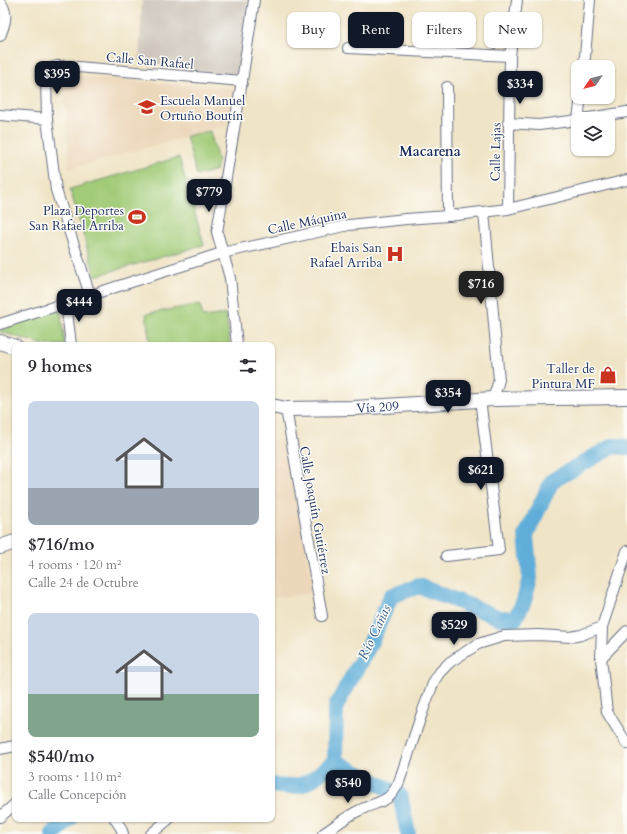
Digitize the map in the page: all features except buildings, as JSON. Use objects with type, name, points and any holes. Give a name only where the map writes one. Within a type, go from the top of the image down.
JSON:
[{"type":"main road","points":[[0,342],[12,345]]},
{"type":"main road","name":"Vía 209","points":[[279,407],[354,408],[486,399],[627,397]]},
{"type":"main road","points":[[0,547],[12,543]]},
{"type":"street","points":[[237,342],[230,278],[217,232],[254,0]]},
{"type":"street","name":"Calle Lajas","points":[[508,208],[510,56],[516,0]]},
{"type":"street","points":[[585,60],[590,0]]},
{"type":"street","points":[[0,2],[4,7],[6,14],[0,36]]},
{"type":"street","points":[[348,48],[510,56]]},
{"type":"street","name":"Calle San Rafael","points":[[90,295],[56,190],[47,119],[46,73],[49,69],[56,66],[66,66],[242,81]]},
{"type":"street","points":[[447,87],[448,216]]},
{"type":"street","points":[[615,114],[627,112]]},
{"type":"street","points":[[0,115],[47,119]]},
{"type":"street","points":[[508,123],[540,125],[571,120]]},
{"type":"street","name":"Calle Máquina","points":[[0,324],[222,253],[349,225],[448,216],[508,208],[627,180]]},
{"type":"street","points":[[446,556],[499,550],[486,399],[499,380],[484,212]]},
{"type":"street","points":[[66,303],[71,342]]},
{"type":"street","name":"Calle Joaquín Gutiérrez","points":[[279,407],[322,616]]},
{"type":"street","points":[[627,551],[602,627],[601,658],[607,712],[627,744]]},
{"type":"street","points":[[323,834],[359,810],[386,800],[394,793],[434,681],[440,672],[450,662],[478,644],[504,636],[539,635],[571,637],[602,627]]},
{"type":"street","points":[[601,658],[627,631]]},
{"type":"street","points":[[0,749],[12,747]]},
{"type":"street","points":[[0,816],[12,806]]},
{"type":"street","points":[[117,822],[121,828],[122,834]]},
{"type":"street","points":[[151,834],[166,822]]},
{"type":"shaded area","points":[[142,0],[248,0],[237,76],[139,62]]},
{"type":"shaded area","name":"Escuela Manuel Ortuño Boutín","points":[[63,75],[234,89],[225,126],[69,169]]},
{"type":"shaded area","points":[[286,440],[314,593],[275,598],[275,441]]},
{"type":"green space","points":[[210,131],[218,161],[216,170],[197,176],[186,136]]},
{"type":"green space","name":"Plaza Deportes San Rafael Arriba","points":[[179,157],[204,245],[95,276],[70,189]]},
{"type":"green space","points":[[200,304],[203,317],[226,314],[230,342],[150,342],[146,314]]},
{"type":"green space","points":[[60,308],[65,342],[35,342],[0,332],[0,330]]},
{"type":"waterway","name":"Río Cañas","points":[[335,761],[336,706],[369,646],[391,596],[419,586],[500,618],[515,619],[524,601],[530,578],[526,535],[552,481],[613,446],[627,447]]},
{"type":"waterway","points":[[335,761],[400,795],[408,834]]},
{"type":"waterway","name":"Río Cañas","points":[[275,786],[292,787],[300,785],[313,778],[335,761]]},
{"type":"waterway","name":"Río Cañas","points":[[53,834],[67,822]]},
{"type":"place","name":"Escuela Manuel Ortuño Boutín","points":[[147,107]]},
{"type":"place","name":"Plaza Deportes San Rafael Arriba","points":[[137,217]]},
{"type":"place","name":"Ebais San Rafael Arriba","points":[[395,254]]},
{"type":"place","name":"Taller de Pintura MF","points":[[608,375]]},
{"type":"district","name":"Macarena","points":[[430,151]]}]
